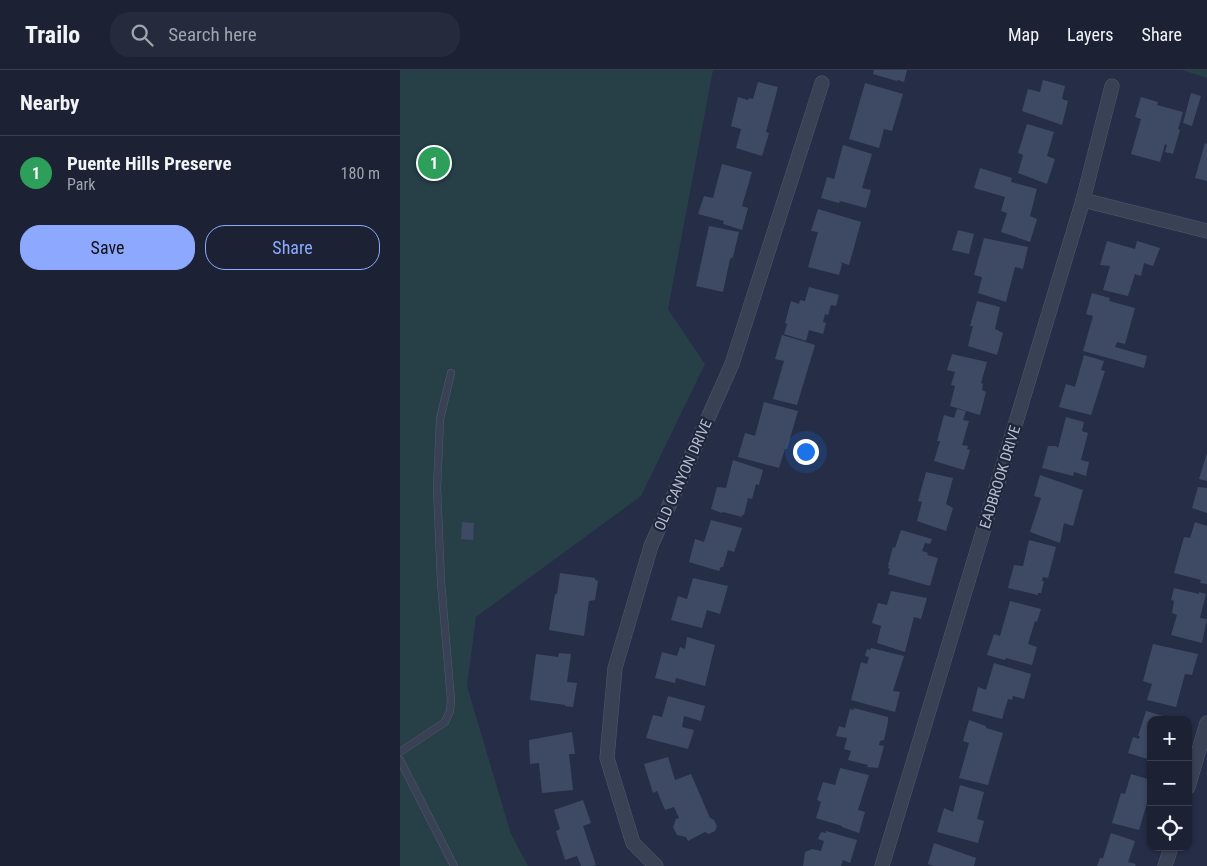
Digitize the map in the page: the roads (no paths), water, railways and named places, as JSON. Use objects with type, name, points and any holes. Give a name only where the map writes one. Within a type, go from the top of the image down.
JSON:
[{"type":"street","name":"OLD CANYON DRIVE","points":[[656,866],[633,843],[608,758],[615,668],[651,546],[732,364],[822,83]]},
{"type":"street","name":"EADBROOK DRIVE","points":[[882,866],[1083,200],[1112,86]]},
{"type":"street","points":[[1083,200],[1207,231]]},
{"type":"street","points":[[1192,774],[1207,723]]},
{"type":"street","points":[[1165,866],[1170,851]]},
{"type":"lane","points":[[400,752],[445,722],[451,705],[441,582],[438,488],[440,419],[451,373]]},
{"type":"lane","points":[[400,760],[454,866]]},
{"type":"place","name":"Puente Hills Preserve","points":[[434,163]]}]
